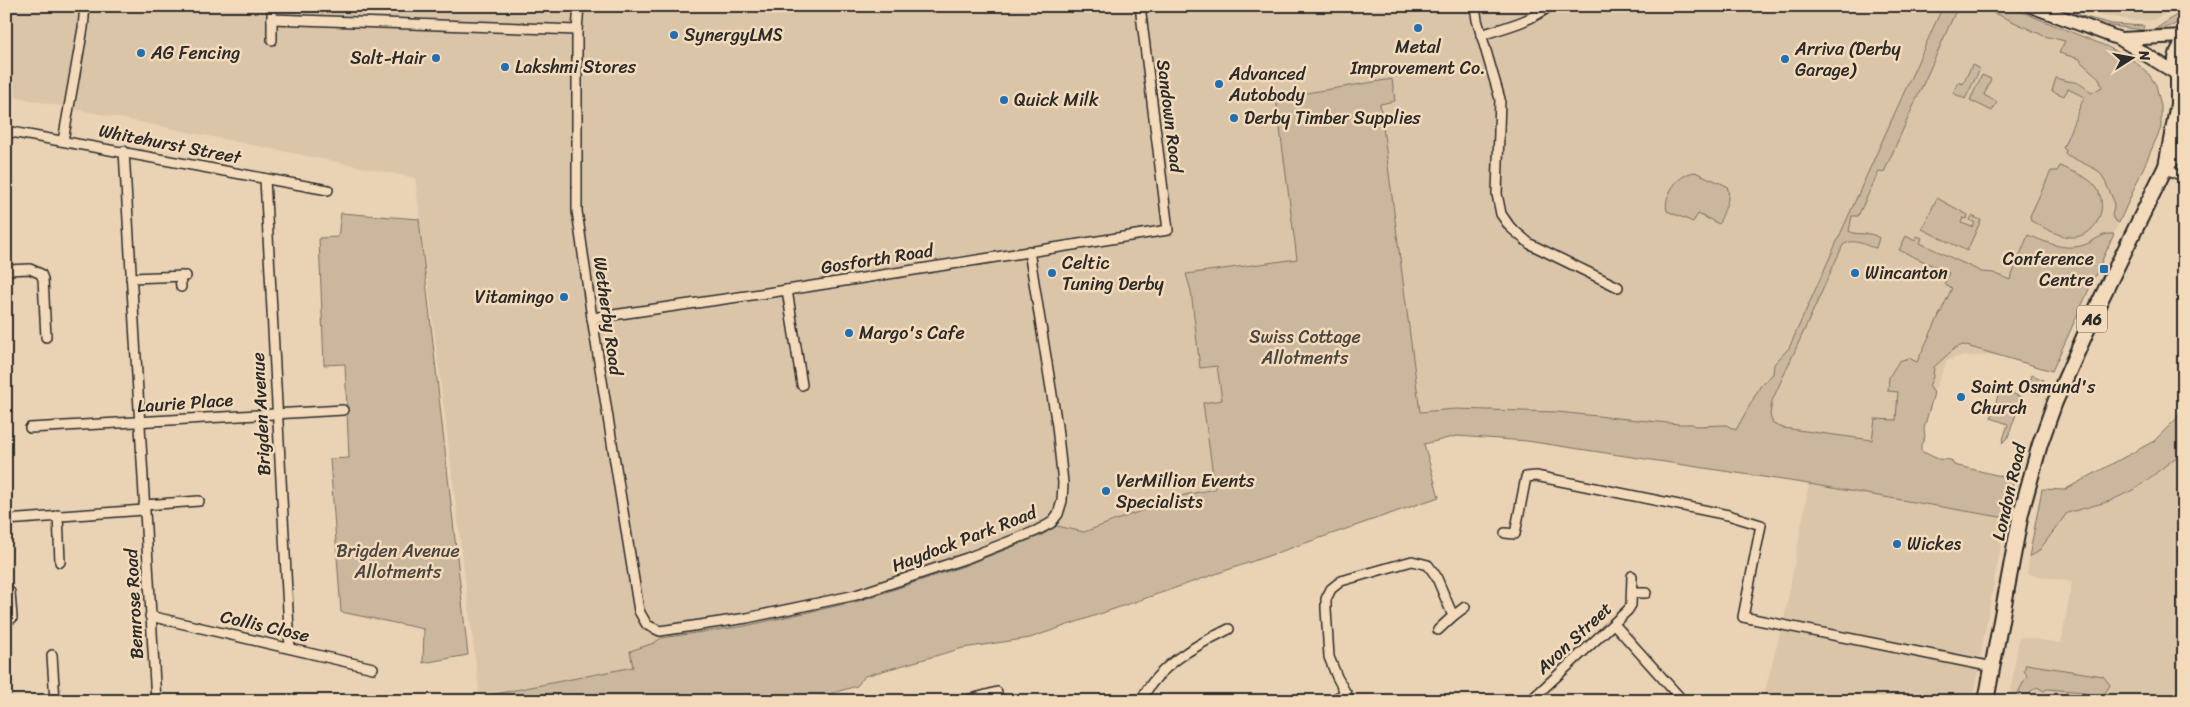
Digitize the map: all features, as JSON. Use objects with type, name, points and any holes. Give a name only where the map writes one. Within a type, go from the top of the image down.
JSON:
[{"type":"main road","name":"London Road","points":[[1986,701],[2030,477],[2049,417],[2064,380],[2165,167],[2178,104],[2179,80],[2176,55],[2184,42]]},
{"type":"main road","name":"London Road","points":[[2165,167],[2184,148]]},
{"type":"street","points":[[63,141],[86,6]]},
{"type":"street","points":[[272,6],[272,40]]},
{"type":"street","name":"Wetherby Road","points":[[579,6],[577,30],[577,211],[592,318],[639,611],[647,625]]},
{"type":"street","name":"Sandown Road","points":[[1140,6],[1168,230]]},
{"type":"street","points":[[1475,6],[1500,99],[1497,194],[1499,208],[1504,220],[1530,244],[1618,286]]},
{"type":"street","points":[[1481,34],[1520,23],[1532,18],[1550,6]]},
{"type":"street","points":[[2031,6],[2120,39],[2179,80]]},
{"type":"street","points":[[272,19],[577,30]]},
{"type":"street","points":[[2120,39],[2184,36]]},
{"type":"street","name":"Whitehurst Street","points":[[6,131],[124,151],[328,190]]},
{"type":"street","name":"Bemrose Road","points":[[124,151],[156,701]]},
{"type":"street","points":[[2165,167],[2184,177]]},
{"type":"street","name":"Brigden Avenue","points":[[265,179],[290,648]]},
{"type":"street","name":"Gosforth Road","points":[[592,318],[787,290],[1168,230]]},
{"type":"street","name":"Haydock Park Road","points":[[647,625],[660,631],[747,618],[856,595],[967,558],[1051,523],[1058,514],[1062,501],[1063,483],[1057,426],[1029,251]]},
{"type":"street","points":[[6,270],[30,269],[41,274],[43,279],[46,337]]},
{"type":"street","points":[[131,278],[183,276],[181,287]]},
{"type":"street","points":[[787,290],[802,385]]},
{"type":"street","name":"Laurie Place","points":[[30,428],[343,410]]},
{"type":"street","points":[[1505,533],[1515,534],[1526,477],[1536,476],[1737,518],[1761,525],[1742,617],[1993,667]]},
{"type":"street","points":[[6,520],[144,508],[199,501]]},
{"type":"street","points":[[58,516],[60,562]]},
{"type":"street","points":[[1330,701],[1348,697],[1330,662],[1328,649],[1326,599],[1336,584],[1348,578],[1406,562],[1419,562],[1433,570],[1453,616]]},
{"type":"street","name":"Avon Street","points":[[1530,701],[1614,624],[1631,605],[1632,576]]},
{"type":"street","points":[[6,590],[10,592],[12,618]]},
{"type":"street","name":"Avon Street","points":[[1632,593],[1646,593]]},
{"type":"street","points":[[1438,630],[1465,607]]},
{"type":"street","name":"Collis Close","points":[[150,616],[373,668]]},
{"type":"street","points":[[1614,624],[1682,701]]},
{"type":"street","points":[[1141,701],[1148,686],[1169,665],[1199,644],[1229,629]]},
{"type":"street","points":[[52,655],[55,701]]},
{"type":"street","points":[[964,701],[980,699],[997,692]]},
{"type":"shaded area","points":[[6,6],[2007,6],[2106,46],[2134,61],[2148,73],[2156,85],[2161,106],[2161,128],[2099,266],[1998,355],[1957,357],[1947,361],[1905,459],[1687,429],[1609,416],[1456,409],[1420,412],[1380,104],[1395,101],[1277,98],[1297,259],[1186,274],[1191,291],[1200,368],[1217,366],[1222,400],[1203,404],[1215,489],[1184,495],[1084,532],[1057,526],[1042,535],[964,566],[859,601],[745,626],[661,638],[654,643],[631,651],[633,667],[480,697],[415,178],[6,95]]},
{"type":"shaded area","points":[[2073,6],[2177,6],[2154,20],[2135,21],[2089,12]]},
{"type":"shaded area","points":[[2184,451],[2184,701],[2009,701],[2019,637],[2061,643],[2072,582],[2027,574],[2029,557],[2038,552],[2067,513],[2110,501],[2137,489]]},
{"type":"shaded area","name":"Wickes","points":[[1809,484],[2006,518],[1972,701],[1770,701],[1765,690],[1785,615]]},
{"type":"green space","name":"Swiss Cottage Allotments","points":[[1943,6],[1958,6],[1884,172],[1879,171],[1858,216],[1852,216],[1849,231],[1852,233],[1871,234],[1879,238],[1876,248],[1856,242],[1843,245],[1772,401],[1770,415],[1773,424],[1783,428],[1872,440],[1875,419],[1896,420],[1898,392],[1888,391],[1889,377],[1899,361],[1909,358],[1917,362],[1952,288],[1944,284],[1949,273],[1899,250],[1906,236],[1915,241],[1917,236],[1922,238],[1920,243],[1982,272],[1994,273],[2010,280],[2028,235],[2058,246],[2073,247],[2089,243],[2104,235],[2114,234],[2052,371],[1963,345],[1955,348],[1934,367],[1933,377],[1929,386],[1934,393],[1924,428],[1925,437],[1921,445],[1921,451],[1938,459],[1951,460],[1954,465],[2014,479],[2006,518],[1809,484],[1527,441],[1457,436],[1424,444],[1439,497],[1030,638],[963,648],[865,676],[857,686],[805,701],[474,701],[480,697],[633,667],[630,651],[654,643],[661,638],[745,626],[859,601],[964,566],[1042,535],[1057,526],[1084,532],[1184,495],[1215,489],[1203,403],[1222,400],[1217,366],[1200,368],[1191,291],[1186,274],[1297,259],[1276,98],[1392,79],[1395,101],[1380,104],[1420,412],[1456,409],[1557,412],[1692,424],[1696,426],[1726,425],[1736,430],[1761,385],[1773,374],[1774,364],[1789,348]]},
{"type":"green space","points":[[1974,6],[2007,6],[2106,46],[2134,61],[2148,73],[2156,85],[2161,106],[2161,128],[2119,223],[2114,220],[2112,215],[2113,199],[2103,177],[2097,170],[2065,154],[2066,150],[2063,148],[2084,97],[2068,89],[2064,96],[2052,91],[2056,78],[2078,83],[2091,93],[2102,87],[2099,78],[2080,59],[2059,53],[2065,41],[2044,36]]},
{"type":"green space","points":[[2063,8],[2085,17],[2112,24],[2144,26],[2144,30],[2103,25],[2065,12]]},
{"type":"green space","points":[[2184,10],[2184,20],[2171,26],[2154,30]]},
{"type":"green space","points":[[1972,65],[1980,69],[1965,99],[1953,93],[1958,82],[1963,84]]},
{"type":"green space","points":[[1982,75],[1991,79],[1984,95],[1997,102],[1992,111],[1970,100]]},
{"type":"green space","points":[[2060,166],[2089,180],[2096,187],[2100,195],[2102,204],[2098,220],[2087,233],[2079,236],[2060,235],[2031,221],[2030,216],[2051,171],[2057,171]]},
{"type":"green space","points":[[1695,172],[1727,186],[1728,200],[1719,224],[1698,214],[1693,222],[1667,211],[1667,198],[1673,186],[1683,177]]},
{"type":"green space","points":[[1937,198],[1968,215],[1967,219],[1963,218],[1961,223],[1972,227],[1975,223],[1970,220],[1972,216],[1981,220],[1967,251],[1922,229]]},
{"type":"green space","name":"Brigden Avenue Allotments","points":[[341,213],[419,219],[468,655],[423,663],[424,629],[341,612],[330,459],[349,458],[345,364],[324,365],[319,238],[338,237]]},
{"type":"green space","points":[[2032,375],[2044,380],[2039,394],[2029,391],[2027,388]]},
{"type":"green space","points":[[2000,389],[2022,397],[2008,437],[2002,443],[2008,424],[1991,418]]},
{"type":"green space","points":[[2184,406],[2184,451],[2137,488],[2110,501],[2067,513],[2038,552],[2029,557],[2042,489],[2064,490],[2154,441],[2177,418]]},
{"type":"green space","points":[[2026,664],[2103,676],[2110,685],[2099,697],[2084,700],[2084,692],[2047,689],[2044,691],[2037,687],[2030,692],[2033,698],[2029,701],[2019,701],[2018,693],[2027,675],[2024,671]]},
{"type":"place","name":"Metal Improvement Co.","points":[[1418,28]]},
{"type":"place","name":"SynergyLMS","points":[[674,35]]},
{"type":"place","name":"AG Fencing","points":[[141,53]]},
{"type":"place","name":"Salt-Hair","points":[[436,58]]},
{"type":"place","name":"Arriva (Derby Garage)","points":[[1785,59]]},
{"type":"place","name":"Lakshmi Stores","points":[[505,67]]},
{"type":"place","name":"Advanced Autobody","points":[[1219,84]]},
{"type":"place","name":"Quick Milk","points":[[1004,100]]},
{"type":"place","name":"Derby Timber Supplies","points":[[1234,118]]},
{"type":"place","name":"Conference Centre","points":[[2104,269]]},
{"type":"place","name":"Celtic Tuning Derby","points":[[1052,273]]},
{"type":"place","name":"Wincanton","points":[[1855,273]]},
{"type":"place","name":"Vitamingo","points":[[564,297]]},
{"type":"place","name":"Margo's Cafe","points":[[849,333]]},
{"type":"place","name":"Saint Osmund's Church","points":[[1961,397]]},
{"type":"place","name":"VerMillion Events Specialists","points":[[1106,491]]},
{"type":"place","name":"Wickes","points":[[1897,544]]}]
